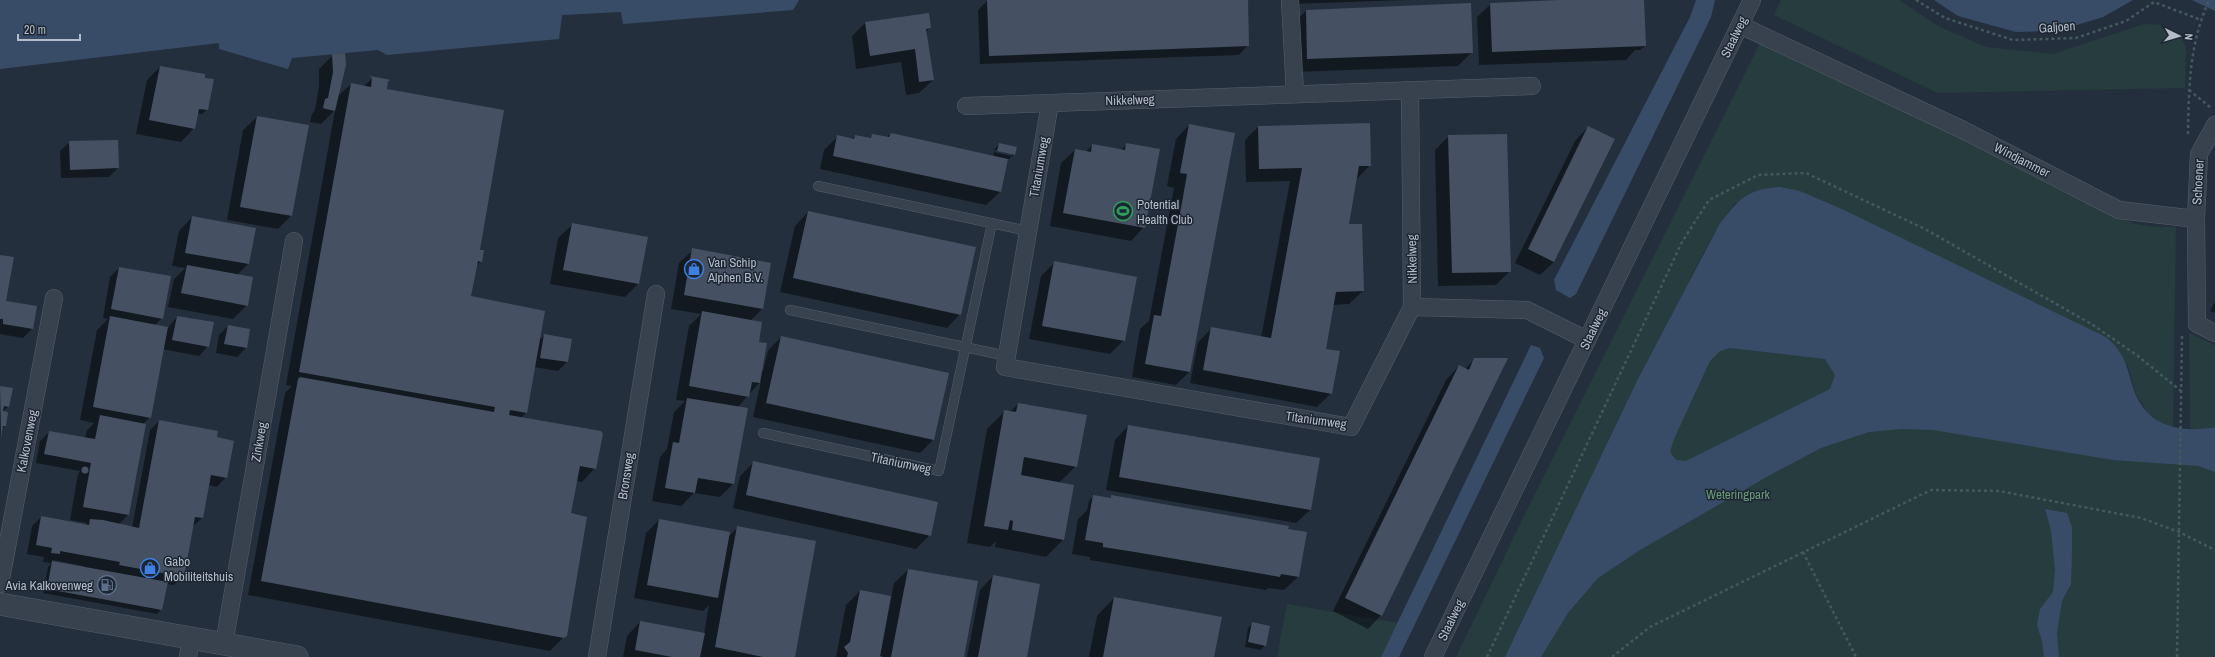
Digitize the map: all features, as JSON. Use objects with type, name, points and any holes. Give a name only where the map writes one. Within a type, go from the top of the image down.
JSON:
[{"type":"street","points":[[1290,0],[1295,94]]},
{"type":"street","name":"Staalweg","points":[[1433,657],[1752,0]]},
{"type":"street","name":"Windjammer","points":[[1740,25],[1963,130],[2119,210],[2196,219]]},
{"type":"street","name":"Nikkelweg","points":[[966,106],[1532,86]]},
{"type":"street","name":"Nikkelweg","points":[[1410,90],[1412,307]]},
{"type":"street","name":"Titaniumweg","points":[[1050,103],[1005,367],[1351,427],[1412,307]]},
{"type":"street","name":"Schoener","points":[[2196,219],[2199,154],[2215,125]]},
{"type":"street","points":[[2196,219],[2197,324],[2215,333]]},
{"type":"street","name":"Zinkweg","points":[[224,644],[294,241]]},
{"type":"street","name":"Bronsweg","points":[[597,657],[656,294]]},
{"type":"street","name":"Kalkovenweg","points":[[0,584],[54,298]]},
{"type":"street","points":[[1412,307],[1527,310],[1587,340]]},
{"type":"street","points":[[0,604],[189,648],[224,644],[297,657]]},
{"type":"lane","points":[[818,186],[1028,231]]},
{"type":"lane","name":"Titaniumweg","points":[[763,433],[939,471],[992,223]]},
{"type":"lane","points":[[790,310],[1007,356]]},
{"type":"path","name":"Galjoen","points":[[1916,0],[1945,18],[2013,40],[2076,38],[2126,21],[2154,2],[2201,20]]},
{"type":"path","points":[[2209,0],[2201,20],[2192,51],[2189,90],[2215,111]]},
{"type":"path","points":[[1487,657],[1682,242],[1709,200],[1758,175],[1806,173],[1925,229],[2093,325],[2138,356],[2181,391],[2177,657]]},
{"type":"path","points":[[1612,657],[1650,627],[1931,490],[1999,491],[2141,518],[2179,532],[2215,550]]},
{"type":"path","points":[[1803,552],[1856,657]]},
{"type":"green space","points":[[1781,0],[1899,0],[1938,26],[1986,47],[2053,54],[2144,24],[2163,25],[2182,37],[2186,49],[2185,88],[1938,93],[1774,15]]},
{"type":"green space","name":"Weteringpark","points":[[1761,41],[2135,224],[2156,227],[2176,227],[2173,428],[2164,426],[2148,413],[2136,394],[2128,366],[2106,337],[1800,191],[1735,203],[1719,225],[1690,278],[1771,333],[2215,456],[2215,657],[1456,657],[1522,520]]},
{"type":"green space","points":[[2189,333],[2215,345],[2215,427],[2195,430],[2190,428]]},
{"type":"green space","points":[[1287,604],[1398,623],[1381,657],[1277,657]]},
{"type":"water","points":[[0,0],[799,0],[793,10],[623,24],[621,12],[562,15],[559,39],[387,55],[378,50],[292,58],[288,69],[219,49],[219,43],[0,69]]},
{"type":"water","points":[[1696,0],[1715,0],[1711,17],[1576,294],[1570,298],[1556,290],[1554,280],[1690,17]]},
{"type":"water","points":[[1934,0],[2133,0],[2103,17],[2057,31],[2016,32],[1958,16]]},
{"type":"water","points":[[2192,0],[2215,0],[2215,11]]},
{"type":"water","points":[[1780,187],[1800,191],[1844,210],[2106,337],[2119,350],[2128,369],[2135,393],[2141,405],[2149,414],[2158,421],[2179,428],[2203,429],[2215,427],[2215,472],[2199,466],[2113,460],[1933,430],[1901,429],[1869,432],[1821,448],[1772,474],[1640,550],[1598,578],[1568,613],[1541,657],[1505,657],[1637,381],[1719,225],[1744,197],[1759,190]],"holes":[[[1730,348],[1825,359],[1835,375],[1830,389],[1686,461],[1676,460],[1670,452],[1674,439],[1710,361],[1720,351]]]},
{"type":"water","points":[[1531,345],[1540,348],[1544,358],[1399,657],[1381,657]]},
{"type":"water","points":[[2045,509],[2067,513],[2072,527],[2071,584],[2062,601],[2057,633],[2059,657],[2044,657],[2042,641],[2037,625],[2040,609],[2053,592],[2055,569],[2051,531]]},
{"type":"building","points":[[987,0],[1248,0],[1249,46],[989,56]]},
{"type":"building","points":[[1560,0],[1644,0],[1646,46],[1492,52],[1490,3]]},
{"type":"building","points":[[1471,3],[1473,53],[1307,59],[1306,10]]},
{"type":"building","points":[[929,13],[931,28],[926,29],[934,80],[919,82],[915,49],[870,56],[865,22]]},
{"type":"building","points":[[345,53],[346,65],[335,111],[323,108],[325,99],[328,98],[333,72],[332,54]]},
{"type":"building","points":[[160,66],[205,74],[205,78],[214,79],[208,110],[199,109],[195,129],[149,120]]},
{"type":"building","points":[[370,76],[391,80],[388,81],[387,89],[504,110],[480,250],[484,250],[482,262],[478,261],[471,296],[545,311],[527,413],[510,410],[509,415],[601,431],[603,434],[596,469],[580,466],[571,513],[587,517],[567,636],[564,638],[261,581],[298,379],[300,377],[494,412],[495,407],[299,372],[351,83],[371,87],[372,78]]},
{"type":"building","points":[[257,116],[309,125],[292,216],[240,207]]},
{"type":"building","points":[[1370,123],[1371,166],[1359,166],[1349,224],[1362,224],[1364,291],[1336,292],[1326,349],[1340,351],[1332,394],[1203,370],[1211,327],[1271,338],[1302,168],[1259,169],[1258,126]]},
{"type":"building","points":[[1189,124],[1235,133],[1190,372],[1145,364],[1154,315],[1161,316],[1183,197],[1187,174],[1180,173]]},
{"type":"building","points":[[1588,126],[1615,139],[1554,262],[1528,249]]},
{"type":"building","points":[[891,133],[1008,159],[1001,192],[833,156],[837,135],[854,139],[855,135],[871,138],[872,134],[889,137]]},
{"type":"building","points":[[1507,134],[1511,272],[1452,273],[1448,135]]},
{"type":"building","points":[[118,140],[119,168],[70,170],[69,141]]},
{"type":"building","points":[[999,143],[1017,147],[1015,155],[997,151]]},
{"type":"building","points":[[1126,143],[1160,149],[1145,228],[1063,213],[1075,149],[1091,152],[1092,144],[1125,150]]},
{"type":"building","points":[[808,211],[976,247],[961,315],[793,278]]},
{"type":"building","points":[[192,216],[256,228],[249,264],[185,253]]},
{"type":"building","points":[[572,223],[648,237],[639,284],[563,270]]},
{"type":"building","points":[[692,248],[771,263],[763,309],[684,295]]},
{"type":"building","points":[[0,255],[14,257],[6,301],[37,306],[33,329],[3,324],[3,319],[0,319]]},
{"type":"building","points":[[1054,261],[1137,277],[1125,341],[1042,326]]},
{"type":"building","points":[[187,265],[253,277],[248,306],[181,293]]},
{"type":"building","points":[[119,267],[171,276],[163,319],[111,309]]},
{"type":"building","points":[[702,311],[762,322],[759,342],[767,343],[760,383],[752,382],[749,397],[689,386]]},
{"type":"building","points":[[110,316],[168,327],[151,418],[93,407]]},
{"type":"building","points":[[177,316],[214,322],[209,347],[172,340]]},
{"type":"building","points":[[228,325],[250,329],[247,348],[224,344]]},
{"type":"building","points":[[544,334],[572,339],[568,362],[540,358]]},
{"type":"building","points":[[781,336],[949,373],[934,440],[766,403]]},
{"type":"building","points":[[1474,358],[1508,358],[1382,616],[1345,598],[1459,365],[1469,370]]},
{"type":"building","points":[[0,386],[13,388],[9,407],[4,406],[3,411],[8,412],[6,426],[3,426],[1,437]]},
{"type":"building","points":[[687,398],[748,408],[734,484],[698,478],[695,493],[665,488],[673,442],[679,443]]},
{"type":"building","points":[[1018,403],[1087,415],[1077,467],[1024,457],[1021,475],[1074,485],[1064,540],[1012,530],[1013,521],[1010,520],[1008,530],[984,526],[1004,410],[1016,412]]},
{"type":"building","points":[[100,415],[146,424],[129,515],[83,507],[91,463],[44,454],[49,431],[95,439]]},
{"type":"building","points":[[159,420],[218,431],[217,437],[234,441],[227,478],[211,475],[203,518],[195,517],[184,577],[119,565],[120,562],[60,551],[60,554],[51,553],[52,548],[36,545],[41,516],[89,525],[90,519],[103,520],[139,528]]},
{"type":"building","points":[[1128,425],[1320,458],[1311,510],[1119,477]]},
{"type":"building","points":[[753,461],[938,502],[931,536],[746,495]]},
{"type":"building","points":[[85,466],[88,467],[88,473],[85,474],[82,473],[81,470],[82,467]]},
{"type":"building","points":[[1093,495],[1111,498],[1111,495],[1289,526],[1288,529],[1307,532],[1299,577],[1281,574],[1280,577],[1103,547],[1103,543],[1085,540]]},
{"type":"building","points":[[659,519],[730,532],[718,598],[647,585]]},
{"type":"building","points":[[737,526],[816,541],[795,657],[763,657],[715,647]]},
{"type":"building","name":"Avia Kalkovenweg","points":[[52,561],[168,582],[162,610],[47,589]]},
{"type":"building","points":[[908,569],[978,581],[964,657],[891,657]]},
{"type":"building","points":[[993,575],[1040,584],[1027,657],[978,657]]},
{"type":"building","points":[[860,590],[891,596],[880,656],[883,657],[847,657],[848,653],[844,647],[850,642]]},
{"type":"building","points":[[1114,597],[1222,617],[1214,657],[1103,657]]},
{"type":"building","points":[[640,621],[705,633],[700,657],[672,657],[635,650]]},
{"type":"building","points":[[1252,622],[1270,626],[1266,646],[1248,642]]},
{"type":"place","name":"Potential Health Club","points":[[1123,211]]},
{"type":"place","name":"Van Schip Alphen B.V.","points":[[694,269]]},
{"type":"place","name":"Gabo Mobiliteitshuis","points":[[150,568]]},
{"type":"place","name":"Avia Kalkovenweg","points":[[107,585]]}]
